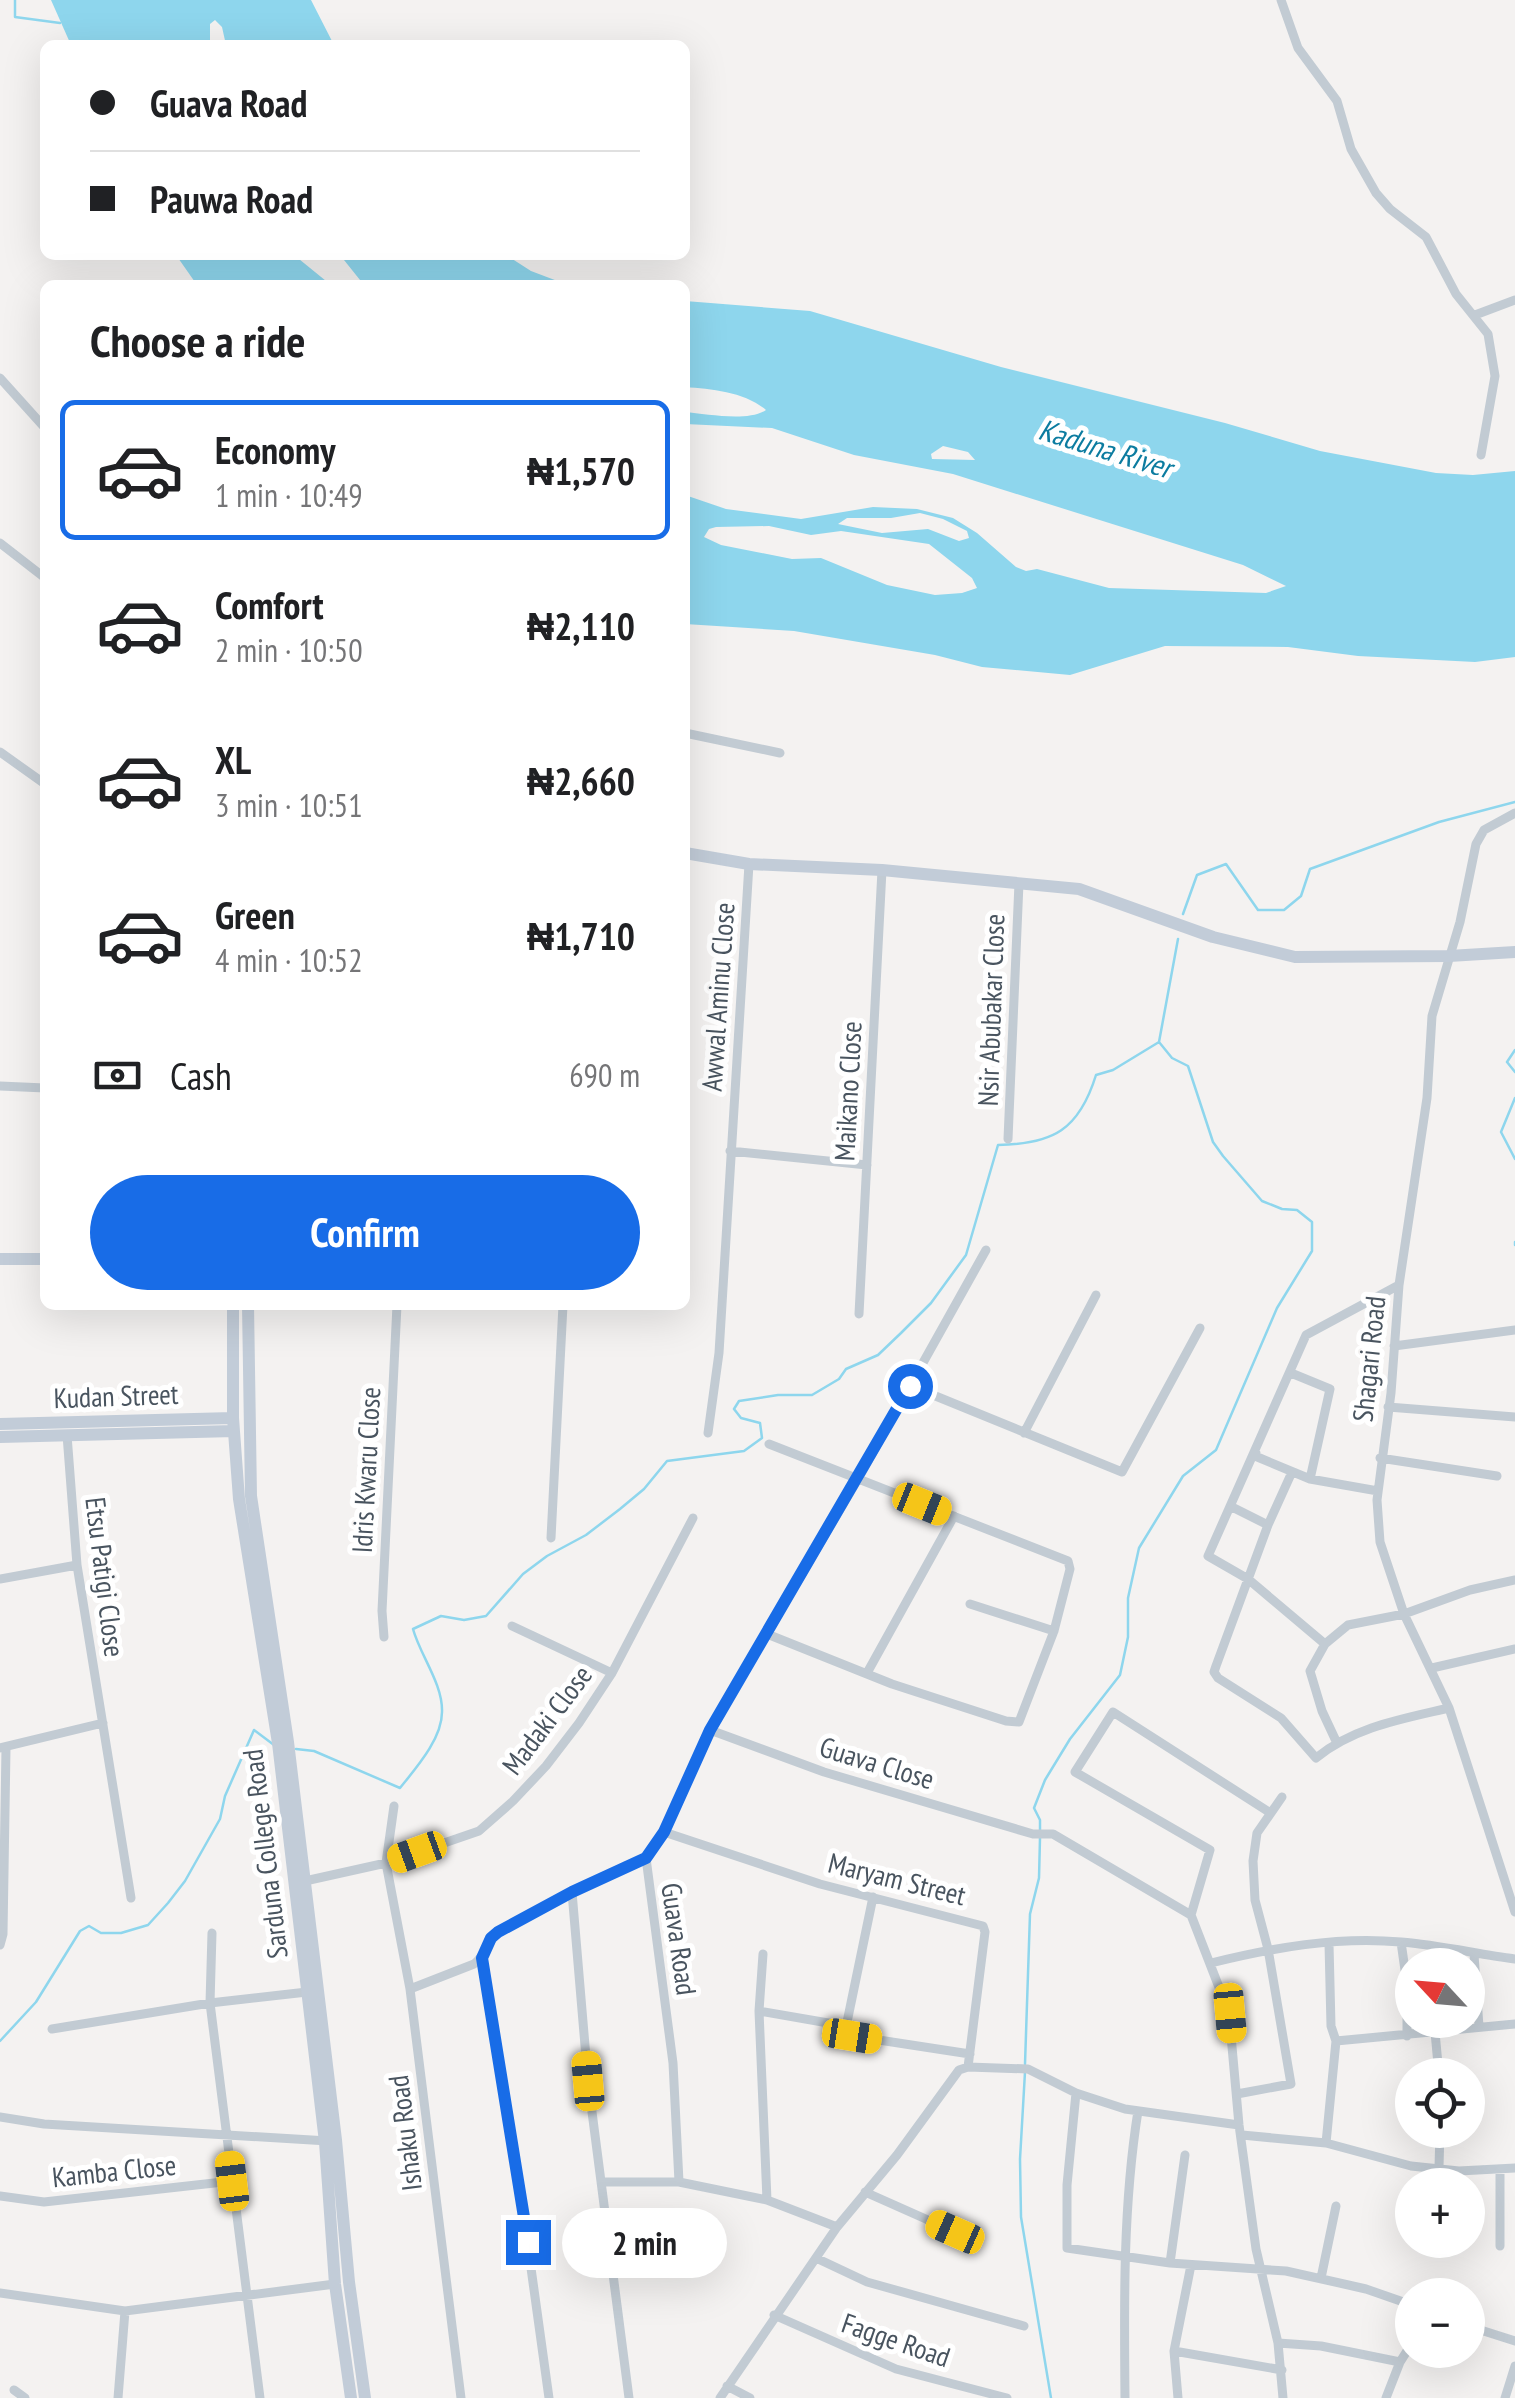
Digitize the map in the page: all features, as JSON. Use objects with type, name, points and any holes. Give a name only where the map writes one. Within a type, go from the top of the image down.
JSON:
[{"type":"street","points":[[1281,0],[1298,48],[1337,101],[1351,149],[1376,193],[1426,237],[1456,294],[1488,334],[1495,376],[1481,455]]},
{"type":"street","points":[[1475,315],[1515,300]]},
{"type":"street","points":[[0,378],[40,422]]},
{"type":"street","points":[[0,543],[40,574]]},
{"type":"street","points":[[690,734],[780,753]]},
{"type":"street","points":[[0,752],[40,780]]},
{"type":"street","name":"Shagari Road","points":[[1515,814],[1484,830],[1476,844],[1460,922],[1432,1016],[1426,1098],[1398,1285],[1378,1491],[1380,1542],[1404,1614],[1449,1708],[1515,1912]]},
{"type":"street","points":[[690,855],[749,864],[882,870],[1079,889],[1213,937],[1295,957],[1515,952]]},
{"type":"street","name":"Awwal Aminu Close","points":[[708,1433],[718,1353],[749,864]]},
{"type":"street","name":"Maikano Close","points":[[859,1314],[882,870]]},
{"type":"street","name":"Nsir Abubakar Close","points":[[1008,1139],[1019,883]]},
{"type":"street","points":[[0,1086],[40,1088]]},
{"type":"street","points":[[730,1152],[867,1165]]},
{"type":"street","name":"Guava Road","points":[[679,2182],[673,2063],[646,1858],[664,1832],[710,1730],[986,1250]]},
{"type":"street","points":[[0,1259],[40,1259]]},
{"type":"street","points":[[1324,1644],[1248,1579],[1208,1556],[1306,1336],[1398,1285]]},
{"type":"street","points":[[1024,1433],[1096,1295]]},
{"type":"street","name":"Sarduna College Road","points":[[233,1310],[239,1499],[283,1742]]},
{"type":"street","name":"Sarduna College Road","points":[[248,1310],[252,1496],[285,1760],[307,1992],[366,2398]]},
{"type":"street","name":"Idris Kwaru Close","points":[[384,1637],[382,1610],[397,1310]]},
{"type":"street","points":[[552,1538],[563,1310]]},
{"type":"street","points":[[910,1386],[1122,1472],[1200,1328]]},
{"type":"street","points":[[1394,1346],[1515,1330]]},
{"type":"street","points":[[1292,1373],[1330,1389],[1310,1479]]},
{"type":"street","points":[[1388,1407],[1515,1417]]},
{"type":"street","name":"Kudan Street","points":[[0,1424],[234,1424]]},
{"type":"street","points":[[0,1437],[234,1424]]},
{"type":"street","name":"Etsu Patigi Close","points":[[67,1435],[77,1566],[130,1898]]},
{"type":"street","points":[[767,1634],[866,1673],[1006,1721],[1019,1722],[1054,1631],[1070,1569],[1068,1561],[769,1444]]},
{"type":"street","points":[[1256,1453],[1255,1456],[1310,1479],[1378,1491]]},
{"type":"street","points":[[1380,1458],[1497,1476]]},
{"type":"street","points":[[1292,1472],[1268,1525],[1214,1672],[1281,1718],[1316,1758],[1336,1741],[1382,1724],[1449,1708]]},
{"type":"street","points":[[1232,1506],[1268,1525]]},
{"type":"street","points":[[866,1673],[954,1516]]},
{"type":"street","name":"Madaki Close","points":[[305,1881],[386,1863],[479,1831],[546,1766],[612,1672],[693,1518]]},
{"type":"street","points":[[0,1580],[77,1566]]},
{"type":"street","points":[[1336,1741],[1311,1680],[1312,1664],[1324,1644],[1348,1624],[1404,1614],[1470,1590],[1515,1580]]},
{"type":"street","points":[[970,1604],[1054,1631]]},
{"type":"street","points":[[512,1626],[612,1672]]},
{"type":"street","points":[[1432,1668],[1515,1649]]},
{"type":"street","points":[[1269,1812],[1112,1712],[1075,1772],[1210,1850],[1191,1915],[1230,2013],[1240,2130],[1260,2271],[1278,2343],[1283,2398]]},
{"type":"street","points":[[0,1944],[7,1839],[3,1748],[103,1723]]},
{"type":"street","name":"Guava Close","points":[[710,1730],[824,1772],[1033,1834],[1053,1834],[1191,1915]]},
{"type":"street","name":"Sarduna College Road","points":[[285,1760],[305,1881],[330,2141],[335,2284],[351,2398]]},
{"type":"street","points":[[1236,2094],[1292,2084],[1268,1949],[1255,1900],[1253,1861],[1256,1833],[1282,1796]]},
{"type":"street","name":"Ishaku Road","points":[[394,1806],[386,1863],[410,1989],[460,2398]]},
{"type":"street","name":"Maryam Street","points":[[664,1832],[820,1884],[983,1926],[968,2066]]},
{"type":"street","points":[[549,2398],[482,1958],[498,1932],[646,1858]]},
{"type":"street","points":[[572,1892],[588,2081],[629,2398]]},
{"type":"street","points":[[846,2027],[872,1897]]},
{"type":"street","points":[[212,1933],[210,2003],[260,2398]]},
{"type":"street","points":[[1211,1964],[1268,1949],[1329,1944],[1401,1942],[1438,1948]]},
{"type":"street","points":[[1401,1942],[1402,1948]]},
{"type":"street","points":[[1326,2143],[1336,2041],[1331,2026],[1329,1944]]},
{"type":"street","points":[[764,1954],[759,2011],[767,2200]]},
{"type":"street","points":[[1485,1955],[1515,1959]]},
{"type":"street","points":[[410,1989],[482,1958]]},
{"type":"street","points":[[52,2029],[210,2003],[307,1992]]},
{"type":"street","points":[[759,2011],[846,2027],[852,2036],[970,2054]]},
{"type":"street","points":[[1485,2026],[1515,2024]]},
{"type":"street","points":[[1336,2041],[1395,2037]]},
{"type":"street","points":[[720,2398],[837,2226],[959,2070],[968,2066],[1024,2068],[1076,2093],[1138,2111],[1326,2143],[1411,2166],[1460,2171],[1515,2168]]},
{"type":"street","points":[[1076,2093],[1067,2248],[1321,2278],[1395,2300]]},
{"type":"street","points":[[1125,2398],[1124,2256],[1129,2165],[1138,2111]]},
{"type":"street","points":[[0,2117],[44,2124],[330,2141]]},
{"type":"street","points":[[1439,2167],[1440,2148]]},
{"type":"street","points":[[1170,2263],[1185,2155]]},
{"type":"street","points":[[1500,2170],[1500,2246]]},
{"type":"street","name":"Kamba Close","points":[[0,2196],[44,2202],[232,2181]]},
{"type":"street","points":[[604,2182],[679,2182],[767,2200],[837,2226]]},
{"type":"street","points":[[865,2192],[955,2232]]},
{"type":"street","points":[[1321,2278],[1336,2206]]},
{"type":"street","points":[[816,2258],[866,2282],[1024,2326]]},
{"type":"street","points":[[1178,2398],[1174,2351],[1191,2265]]},
{"type":"street","points":[[0,2293],[125,2312],[335,2284]]},
{"type":"street","points":[[118,2398],[125,2312]]},
{"type":"street","name":"Fagge Road","points":[[774,2315],[896,2368],[1007,2398]]},
{"type":"street","points":[[1485,2331],[1515,2341]]},
{"type":"street","points":[[1278,2343],[1321,2346],[1395,2361]]},
{"type":"street","points":[[1174,2351],[1282,2370]]},
{"type":"street","points":[[1505,2398],[1515,2366]]},
{"type":"street","points":[[1386,2398],[1398,2368]]},
{"type":"street","points":[[727,2386],[750,2398]]},
{"type":"street","points":[[14,2390],[24,2398]]},
{"type":"water","points":[[51,0],[311,0],[331,40],[225,40],[222,27],[215,20],[210,24],[210,40],[69,40]]},
{"type":"water","points":[[180,260],[300,260],[325,280],[194,280]]},
{"type":"water","points":[[344,260],[514,260],[555,280],[360,280]]},
{"type":"water","name":"Kaduna River","points":[[690,301],[810,311],[1001,367],[1320,451],[1436,473],[1515,471],[1515,657],[1475,662],[1358,656],[1288,647],[1165,646],[1070,675],[982,667],[794,631],[690,624],[690,497],[726,509],[801,519],[873,507],[917,509],[953,518],[1016,567],[1109,588],[1266,593],[1286,586],[1243,565],[953,474],[854,455],[772,428],[690,424],[690,412],[738,416],[766,410],[738,395],[690,387]],"holes":[[[943,446],[968,452],[975,460],[932,459],[931,454]],[[920,513],[967,531],[969,538],[959,541],[928,529],[882,533],[838,524],[847,518],[891,518]],[[769,526],[811,535],[841,531],[929,544],[972,578],[977,588],[935,595],[887,585],[821,558],[792,559],[721,545],[704,537],[716,527]]]},
{"type":"waterway","points":[[15,0],[15,17],[60,23]]},
{"type":"waterway","points":[[1183,914],[1197,875],[1226,864],[1258,910],[1284,910],[1301,896],[1310,869],[1439,822],[1515,802]]},
{"type":"waterway","points":[[296,1749],[314,1751],[400,1788],[433,1743],[442,1712],[439,1691],[413,1629],[441,1616],[464,1620],[486,1616],[523,1574],[620,1509],[644,1489],[667,1461],[744,1451],[762,1438],[760,1423],[741,1418],[734,1409],[739,1401],[812,1395],[839,1379],[846,1369],[878,1355],[931,1303],[966,1255],[998,1145],[1034,1141],[1061,1130],[1081,1109],[1096,1075],[1113,1070],[1159,1042],[1178,939]]},
{"type":"waterway","points":[[1040,1830],[1034,1808],[1045,1780],[1070,1739],[1120,1675],[1128,1637],[1128,1598],[1139,1548],[1183,1476],[1216,1450],[1277,1308],[1312,1251],[1312,1222],[1297,1210],[1262,1201],[1223,1156],[1213,1142],[1188,1066],[1172,1058],[1159,1042]]},
{"type":"waterway","points":[[1515,1050],[1507,1062],[1515,1072]]},
{"type":"waterway","points":[[1515,1098],[1501,1132],[1515,1159]]},
{"type":"waterway","points":[[0,2041],[36,2002],[80,1931],[89,1926],[101,1933],[121,1933],[148,1925],[185,1881],[220,1819],[225,1796],[254,1730],[274,1745]]},
{"type":"waterway","points":[[1025,2064],[1030,1914],[1039,1878],[1040,1838]]},
{"type":"waterway","points":[[1025,2072],[1021,2217],[1051,2398]]},
{"type":"route","points":[[528,2242],[482,1958],[487,1944],[498,1932],[646,1858],[664,1832],[710,1730],[910,1386]]}]
